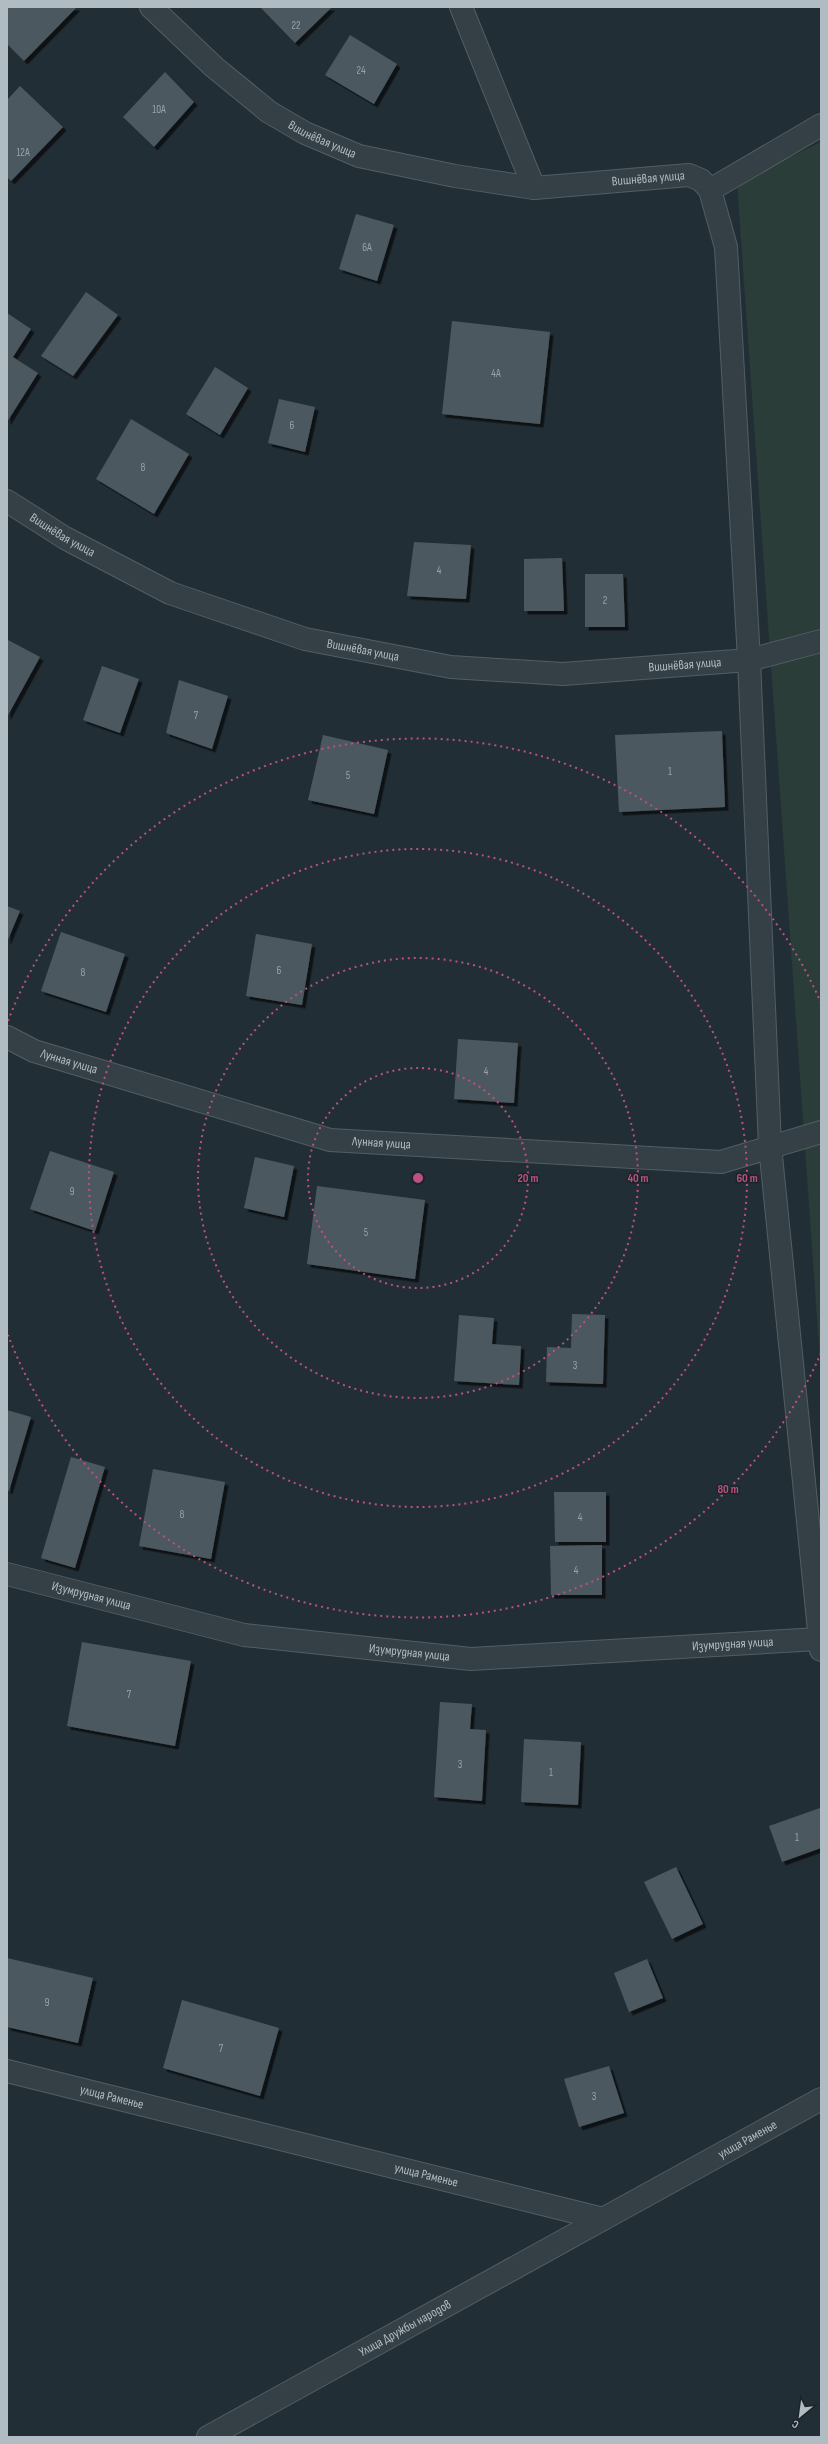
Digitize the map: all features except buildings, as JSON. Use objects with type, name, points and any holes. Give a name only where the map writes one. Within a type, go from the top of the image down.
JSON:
[{"type":"street","name":"Вишнёвая улица","points":[[151,7],[214,67],[269,112],[305,133],[360,156],[455,176],[534,188],[689,174],[701,180],[710,190]]},
{"type":"street","points":[[460,7],[534,188]]},
{"type":"street","points":[[820,1645],[770,1146],[749,660],[726,247],[710,190],[821,125]]},
{"type":"street","name":"Вишнёвая улица","points":[[7,501],[65,538],[170,593],[305,639],[451,668],[563,674],[749,660],[821,641]]},
{"type":"street","name":"Лунная улица","points":[[7,1038],[34,1051],[330,1140],[721,1162],[770,1146],[821,1132]]},
{"type":"street","name":"Изумрудная улица","points":[[7,1574],[244,1634],[471,1659],[820,1645]]},
{"type":"street","name":"улица Раменье","points":[[7,2071],[603,2219],[821,2098]]},
{"type":"street","name":"Улица Дружбы народов","points":[[208,2437],[603,2219]]},
{"type":"green space","points":[[821,142],[821,1375],[737,183]]}]
